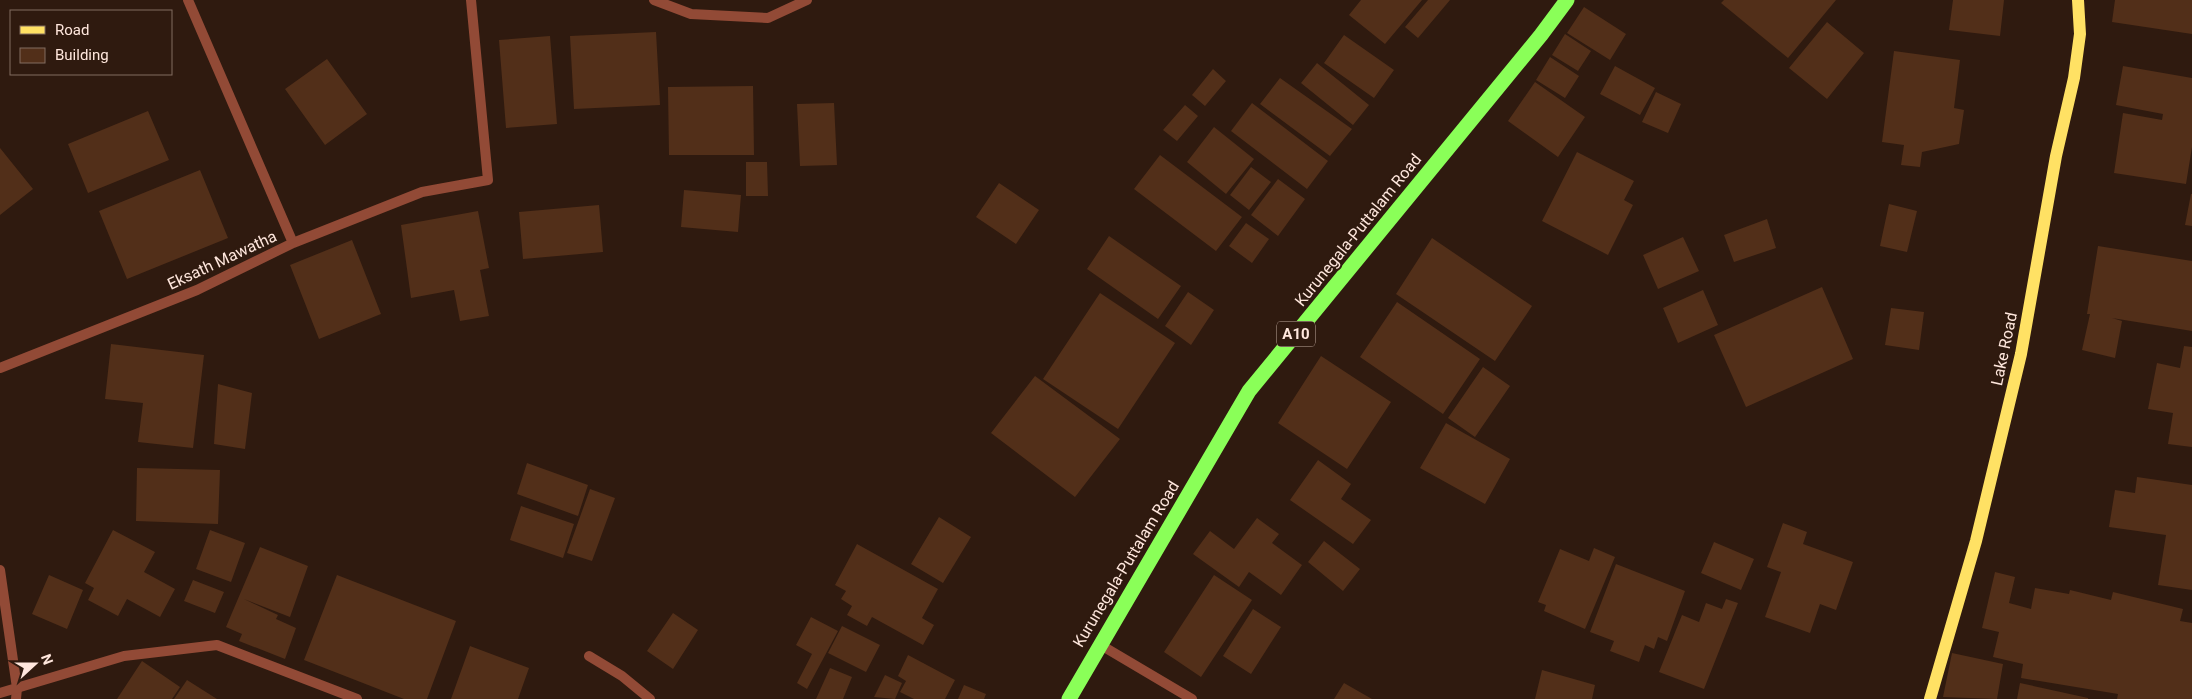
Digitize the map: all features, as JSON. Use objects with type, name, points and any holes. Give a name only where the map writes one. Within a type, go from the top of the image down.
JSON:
[{"type":"highway","name":"Kurunegala-Puttalam Road","points":[[1068,699],[1249,390],[1541,35],[1567,0]]},
{"type":"main road","name":"Lake Road","points":[[1930,699],[1976,541],[2021,354],[2056,156],[2074,78],[2080,34],[2078,0]]},
{"type":"street","name":"Eksath Mawatha","points":[[0,368],[197,290],[293,244],[188,0]]},
{"type":"street","points":[[293,244],[422,192],[488,180],[471,0]]},
{"type":"street","points":[[654,0],[691,14],[768,18],[807,0]]},
{"type":"street","points":[[0,570],[17,688],[16,699]]},
{"type":"street","points":[[1099,644],[1192,699]]},
{"type":"street","points":[[0,693],[124,656],[218,645],[357,699]]},
{"type":"street","points":[[589,656],[622,676],[650,699]]},
{"type":"building","points":[[1361,0],[1422,0],[1385,44],[1349,15]]},
{"type":"building","points":[[1428,0],[1450,0],[1418,38],[1405,27]]},
{"type":"building","points":[[1724,0],[1836,0],[1788,58],[1721,3]]},
{"type":"building","points":[[1953,0],[2004,0],[2000,36],[1949,30]]},
{"type":"building","points":[[2115,0],[2192,0],[2192,34],[2112,22]]},
{"type":"building","points":[[1584,7],[1626,34],[1610,60],[1567,33]]},
{"type":"building","points":[[1827,22],[1864,53],[1827,99],[1789,68]]},
{"type":"building","points":[[656,32],[660,105],[574,109],[570,36]]},
{"type":"building","points":[[1565,34],[1591,51],[1578,71],[1552,55]]},
{"type":"building","points":[[1344,35],[1394,70],[1374,98],[1324,63]]},
{"type":"building","points":[[550,36],[557,124],[506,128],[499,40]]},
{"type":"building","points":[[1894,51],[1960,60],[1954,108],[1964,110],[1959,144],[1922,152],[1920,167],[1901,165],[1904,145],[1882,142]]},
{"type":"building","points":[[1550,57],[1579,76],[1565,98],[1536,80]]},
{"type":"building","points":[[327,59],[367,114],[325,145],[285,89]]},
{"type":"building","points":[[1317,63],[1369,105],[1353,125],[1301,83]]},
{"type":"building","points":[[1615,66],[1655,88],[1640,115],[1600,94]]},
{"type":"building","points":[[2123,66],[2192,78],[2192,147],[2186,184],[2114,173],[2123,113],[2162,120],[2163,114],[2116,105]]},
{"type":"building","points":[[1213,69],[1226,81],[1205,106],[1192,95]]},
{"type":"building","points":[[1280,78],[1352,129],[1330,156],[1260,104]]},
{"type":"building","points":[[1535,82],[1585,117],[1558,157],[1508,121]]},
{"type":"building","points":[[753,86],[754,155],[669,155],[668,87]]},
{"type":"building","points":[[1656,92],[1681,104],[1668,133],[1642,122]]},
{"type":"building","points":[[834,103],[837,165],[800,166],[797,104]]},
{"type":"building","points":[[1252,103],[1328,161],[1307,189],[1231,131]]},
{"type":"building","points":[[1185,105],[1198,116],[1177,141],[1163,130]]},
{"type":"building","points":[[148,111],[169,160],[88,193],[68,144]]},
{"type":"building","points":[[1214,127],[1254,159],[1226,194],[1187,162]]},
{"type":"building","points":[[0,148],[33,189],[0,215]]},
{"type":"building","points":[[1577,152],[1634,181],[1624,200],[1633,205],[1608,255],[1542,221]]},
{"type":"building","points":[[1160,155],[1242,217],[1216,251],[1134,189]]},
{"type":"building","points":[[746,162],[767,162],[768,196],[746,196]]},
{"type":"building","points":[[1251,167],[1271,182],[1249,210],[1230,195]]},
{"type":"building","points":[[200,170],[228,238],[127,279],[99,211]]},
{"type":"building","points":[[1278,179],[1305,199],[1278,236],[1251,215]]},
{"type":"building","points":[[999,183],[1039,210],[1016,244],[976,217]]},
{"type":"building","points":[[684,190],[741,195],[738,232],[681,227]]},
{"type":"building","points":[[2192,194],[2192,226],[2185,225]]},
{"type":"building","points":[[1889,204],[1917,211],[1907,252],[1880,246]]},
{"type":"building","points":[[599,205],[603,252],[523,259],[519,212]]},
{"type":"building","points":[[478,211],[489,268],[480,270],[489,316],[460,321],[454,290],[411,298],[401,225]]},
{"type":"building","points":[[1767,219],[1776,248],[1734,262],[1724,235]]},
{"type":"building","points":[[1246,223],[1269,239],[1252,263],[1229,246]]},
{"type":"building","points":[[1109,236],[1181,286],[1158,319],[1087,269]]},
{"type":"building","points":[[1683,237],[1699,271],[1658,289],[1643,255]]},
{"type":"building","points":[[1432,238],[1532,306],[1495,361],[1396,294]]},
{"type":"building","points":[[352,240],[381,314],[319,339],[290,265]]},
{"type":"building","points":[[2098,246],[2192,261],[2192,331],[2112,318],[2122,321],[2115,358],[2082,350],[2090,314],[2087,314]]},
{"type":"building","points":[[1822,287],[1853,359],[1746,407],[1714,335]]},
{"type":"building","points":[[1703,290],[1718,325],[1678,343],[1663,308]]},
{"type":"building","points":[[1188,292],[1214,310],[1191,345],[1165,326]]},
{"type":"building","points":[[1100,293],[1175,343],[1118,429],[1043,379]]},
{"type":"building","points":[[1397,302],[1480,359],[1443,414],[1360,357]]},
{"type":"building","points":[[1891,308],[1924,312],[1919,350],[1885,345]]},
{"type":"building","points":[[111,344],[204,355],[193,448],[138,442],[143,403],[105,399]]},
{"type":"building","points":[[2184,346],[2192,347],[2192,447],[2168,444],[2173,413],[2148,409],[2157,363],[2180,368]]},
{"type":"building","points":[[1321,356],[1391,402],[1347,469],[1278,423]]},
{"type":"building","points":[[1483,367],[1510,386],[1475,437],[1448,418]]},
{"type":"building","points":[[1035,376],[1120,439],[1075,497],[991,433]]},
{"type":"building","points":[[218,384],[252,393],[245,449],[214,444]]},
{"type":"building","points":[[1446,423],[1510,459],[1485,504],[1420,468]]},
{"type":"building","points":[[1318,460],[1351,484],[1341,499],[1371,520],[1353,544],[1290,500]]},
{"type":"building","points":[[527,463],[588,485],[578,516],[517,494]]},
{"type":"building","points":[[137,468],[220,470],[218,524],[136,521]]},
{"type":"building","points":[[2137,477],[2192,485],[2192,590],[2158,585],[2166,535],[2109,527],[2115,490],[2135,493]]},
{"type":"building","points":[[590,489],[615,498],[592,561],[567,553]]},
{"type":"building","points":[[521,506],[574,524],[563,558],[510,540]]},
{"type":"building","points":[[939,517],[971,537],[943,583],[911,564]]},
{"type":"building","points":[[1257,518],[1279,534],[1272,543],[1302,565],[1281,595],[1249,572],[1239,587],[1193,554],[1210,531],[1234,549]]},
{"type":"building","points":[[1783,523],[1807,532],[1803,544],[1853,562],[1836,610],[1820,604],[1810,633],[1765,617],[1781,572],[1767,567]]},
{"type":"building","points":[[113,530],[155,552],[144,572],[175,589],[160,617],[127,599],[118,616],[88,600],[94,588],[85,583]]},
{"type":"building","points":[[210,530],[245,543],[231,582],[196,569]]},
{"type":"building","points":[[1324,541],[1360,569],[1343,591],[1308,562]]},
{"type":"building","points":[[1714,542],[1754,559],[1741,590],[1701,573]]},
{"type":"building","points":[[857,544],[938,589],[922,618],[934,625],[923,645],[872,617],[867,626],[847,615],[852,606],[841,599],[846,591],[835,585]]},
{"type":"building","points":[[260,547],[308,566],[290,617],[244,599],[278,615],[276,619],[296,628],[285,659],[239,641],[242,634],[226,627]]},
{"type":"building","points":[[1594,548],[1615,557],[1585,629],[1544,611],[1546,605],[1538,602],[1560,549],[1589,561]]},
{"type":"building","points":[[1616,564],[1685,591],[1667,641],[1658,637],[1654,649],[1645,645],[1639,662],[1610,651],[1614,641],[1590,632]]},
{"type":"building","points":[[1995,572],[2015,577],[2009,603],[2031,609],[2035,588],[2069,594],[2070,590],[2111,600],[2113,592],[2183,609],[2180,621],[2192,623],[2192,699],[2117,699],[2118,694],[2021,678],[2023,664],[1993,657],[1999,632],[1982,628]]},
{"type":"building","points":[[49,575],[83,590],[67,629],[32,614]]},
{"type":"building","points":[[337,575],[456,621],[427,699],[404,699],[304,660]]},
{"type":"building","points":[[1214,575],[1252,600],[1201,677],[1164,652]]},
{"type":"building","points":[[193,580],[224,592],[215,613],[184,601]]},
{"type":"building","points":[[1726,599],[1738,603],[1704,689],[1659,672],[1682,615],[1699,622],[1706,603],[1722,609]]},
{"type":"building","points":[[1253,609],[1281,627],[1251,674],[1223,656]]},
{"type":"building","points":[[673,613],[698,630],[673,669],[647,651]]},
{"type":"building","points":[[811,617],[838,631],[807,689],[797,683],[812,654],[796,645]]},
{"type":"building","points":[[842,626],[880,645],[866,672],[828,653]]},
{"type":"building","points":[[470,646],[529,668],[518,699],[451,699]]},
{"type":"building","points":[[1952,653],[2003,664],[1997,699],[1943,697]]},
{"type":"building","points":[[908,655],[955,680],[945,699],[914,699],[900,692],[906,681],[898,676]]},
{"type":"building","points":[[142,661],[180,687],[172,699],[117,699]]},
{"type":"building","points":[[830,668],[852,677],[843,699],[816,699]]},
{"type":"building","points":[[1542,670],[1595,685],[1592,699],[1535,699]]},
{"type":"building","points":[[885,675],[902,683],[895,699],[874,697]]},
{"type":"building","points":[[187,680],[217,699],[174,699]]},
{"type":"building","points":[[1344,683],[1372,699],[1334,699]]},
{"type":"building","points":[[2020,683],[2088,698],[2088,699],[2017,699]]},
{"type":"building","points":[[964,685],[986,694],[984,699],[958,699]]}]
